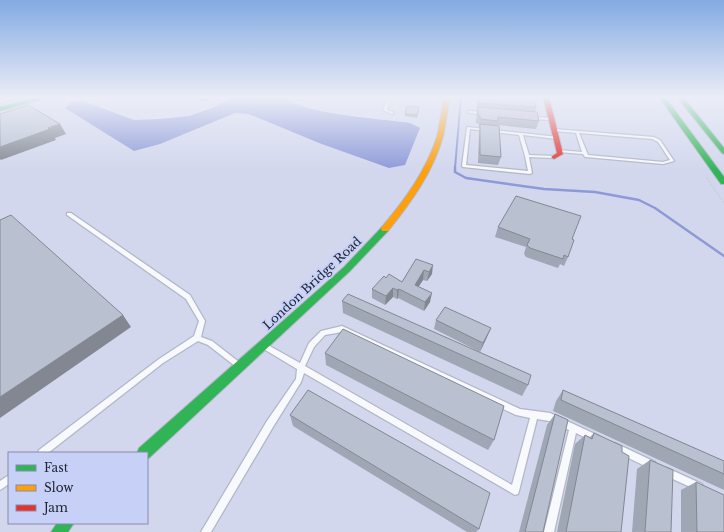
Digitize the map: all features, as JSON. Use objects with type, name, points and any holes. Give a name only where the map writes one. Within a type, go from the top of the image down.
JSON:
[{"type":"street","name":"London Bridge Road","points":[[145,452],[365,251],[407,202],[424,174],[437,147],[442,122]]},
{"type":"street","points":[[553,122],[556,134],[557,154]]},
{"type":"street","points":[[680,122],[724,182]]},
{"type":"street","points":[[700,122],[724,152]]},
{"type":"street","points":[[58,532],[66,524]]},
{"type":"lane","points":[[520,134],[527,156],[530,173],[464,166],[468,128],[520,134],[556,134],[577,132],[653,138],[659,141],[672,161],[663,163],[586,156],[577,132]]},
{"type":"lane","points":[[527,156],[585,153]]},
{"type":"lane","points":[[43,452],[161,361],[197,338],[202,321],[188,297],[69,214]]},
{"type":"lane","points":[[206,532],[270,424],[299,380],[301,368],[311,345],[323,333],[342,329],[519,412],[550,417],[626,457],[670,477],[704,489]]},
{"type":"lane","points":[[197,338],[210,343],[239,366]]},
{"type":"lane","points":[[262,345],[515,491],[534,415]]},
{"type":"lane","points":[[549,532],[573,428]]},
{"type":"lane","points":[[0,486],[8,480]]},
{"type":"water","points":[[87,122],[214,122],[160,144],[134,151]]},
{"type":"water","points":[[268,122],[401,122],[410,123],[420,128],[405,165],[389,168],[319,143]]},
{"type":"building","points":[[0,122],[56,122],[60,124],[48,128],[50,129],[0,147]]},
{"type":"building","points":[[480,124],[499,126],[501,157],[480,155]]},
{"type":"building","points":[[516,196],[581,216],[572,239],[574,240],[568,257],[564,255],[563,259],[530,248],[527,245],[530,239],[498,227]]},
{"type":"building","points":[[11,215],[123,315],[0,397],[0,220]]},
{"type":"building","points":[[416,259],[433,265],[429,272],[424,270],[415,285],[432,293],[425,302],[399,289],[397,290],[393,288],[386,296],[372,289],[384,276],[386,278],[389,274],[402,282]]},
{"type":"building","points":[[348,294],[531,375],[528,385],[342,301]]},
{"type":"building","points":[[445,307],[491,328],[483,343],[436,320]]},
{"type":"building","points":[[343,329],[504,406],[494,440],[325,353]]},
{"type":"building","points":[[308,390],[490,493],[479,529],[290,415]]},
{"type":"building","points":[[563,390],[724,461],[724,474],[561,400]]},
{"type":"building","points":[[555,414],[568,420],[543,532],[525,532]]},
{"type":"building","points":[[594,433],[622,446],[622,452],[629,456],[621,532],[566,532],[585,435],[592,439]]},
{"type":"building","points":[[650,460],[673,470],[671,532],[645,532]]},
{"type":"building","points":[[696,482],[724,495],[724,532],[697,532]]},
{"type":"waterway","points":[[455,168],[459,122]]},
{"type":"waterway","points":[[455,168],[455,172],[466,178],[544,189],[595,192],[639,200],[655,208],[724,256]]},
{"type":"traffic: fast","points":[[680,122],[724,182]]},
{"type":"traffic: fast","points":[[700,122],[724,152]]},
{"type":"traffic: fast","points":[[145,452],[347,269],[385,229]]},
{"type":"traffic: fast","points":[[58,532],[66,524]]},
{"type":"traffic: slow","points":[[385,229],[409,199],[429,166],[440,137],[443,122]]},
{"type":"traffic: jam","points":[[552,122],[560,154],[554,157]]}]
